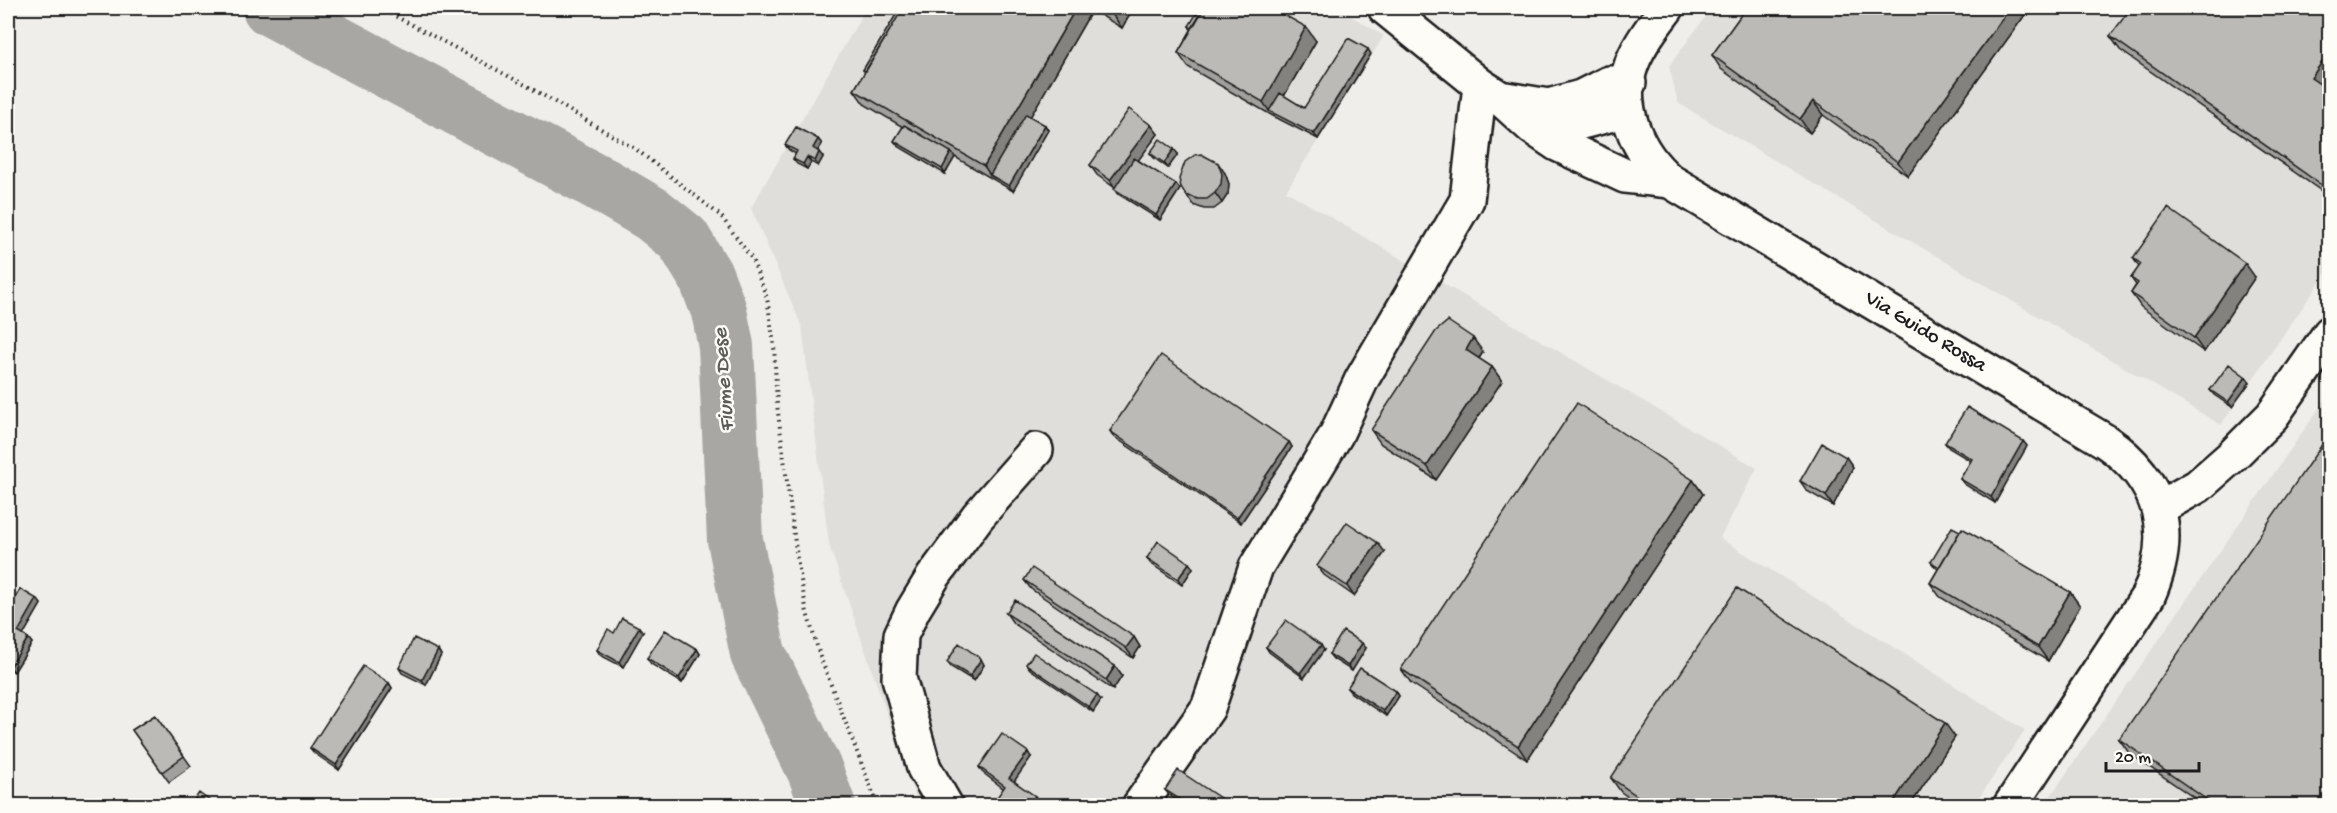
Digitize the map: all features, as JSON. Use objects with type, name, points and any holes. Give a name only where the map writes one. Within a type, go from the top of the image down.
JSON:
[{"type":"street","name":"Via Guido Rossa","points":[[1385,8],[1532,127],[1557,144],[1625,176],[1670,181]]},
{"type":"street","points":[[1532,127],[1562,127],[1629,96],[1631,66],[1667,8]]},
{"type":"street","name":"Via Guido Rossa","points":[[1490,92],[1549,106],[1581,97],[1609,82],[1629,96],[1635,137],[1656,169],[1670,181],[2105,441],[2123,453],[2138,469],[2159,508],[2163,531],[2162,553],[2157,576],[2148,596],[2010,806]]},
{"type":"street","points":[[1139,806],[1208,708],[1256,567],[1336,435],[1362,379],[1467,200],[1490,92]]},
{"type":"street","points":[[2159,508],[2198,486],[2272,416],[2330,333]]},
{"type":"street","points":[[946,806],[924,768],[899,678],[901,635],[923,594],[952,551],[978,516],[1036,450]]},
{"type":"path","points":[[380,8],[529,87],[637,150],[721,216],[752,259],[767,298],[774,345],[777,405],[797,558],[807,613],[821,659],[878,806]]},
{"type":"shaded area","points":[[866,8],[1338,8],[1384,36],[1286,191],[1757,468],[1720,538],[2025,730],[1974,805],[918,805],[829,545],[802,327],[751,208]]},
{"type":"shaded area","points":[[1712,8],[2329,8],[2329,269],[2221,425],[1678,103],[1669,66]]},
{"type":"shaded area","points":[[2329,394],[2329,805],[2044,806],[2076,759]]},
{"type":"building","points":[[900,8],[903,8],[866,71],[863,70]]},
{"type":"building","points":[[903,8],[1076,8],[984,166],[854,90]]},
{"type":"building","points":[[1102,8],[1115,8],[1112,14]]},
{"type":"building","points":[[1200,8],[1204,8],[1192,28],[1189,26]]},
{"type":"building","points":[[1204,8],[1272,8],[1306,27],[1263,102],[1178,53]]},
{"type":"building","points":[[1746,8],[2010,8],[1898,162],[1813,101],[1800,119],[1712,55]]},
{"type":"building","points":[[2131,8],[2330,8],[2330,66],[2322,62],[2311,78],[2330,91],[2330,176],[2323,186],[2110,36]]},
{"type":"building","points":[[1348,38],[1368,49],[1314,134],[1269,111],[1280,93],[1304,108]]},
{"type":"building","points":[[1129,109],[1151,125],[1110,180],[1090,165]]},
{"type":"building","points":[[1026,114],[1045,125],[1009,186],[990,175]]},
{"type":"building","points":[[904,125],[951,152],[942,169],[894,141]]},
{"type":"building","points":[[796,127],[818,139],[813,148],[819,152],[815,161],[807,157],[803,164],[793,159],[797,151],[785,145]]},
{"type":"building","points":[[1160,139],[1174,149],[1164,163],[1150,153]]},
{"type":"building","points":[[1201,154],[1218,163],[1222,174],[1221,184],[1207,199],[1186,195],[1179,179],[1185,162]]},
{"type":"building","points":[[1134,158],[1176,184],[1156,215],[1114,189]]},
{"type":"building","points":[[2168,208],[2245,263],[2194,338],[2131,293],[2138,283],[2131,278],[2141,264],[2133,258]]},
{"type":"building","points":[[1448,321],[1473,338],[1466,350],[1492,367],[1427,466],[1371,430],[1436,331]]},
{"type":"building","points":[[1161,355],[1289,442],[1237,518],[1110,431]]},
{"type":"building","points":[[2229,364],[2246,377],[2228,402],[2210,390]]},
{"type":"building","points":[[1577,403],[1693,480],[1518,746],[1401,669]]},
{"type":"building","points":[[1967,407],[2023,441],[1991,497],[1960,479],[1972,459],[1945,443]]},
{"type":"building","points":[[2330,433],[2330,806],[2216,806],[2119,739]]},
{"type":"building","points":[[1822,443],[1846,457],[1826,496],[1800,481]]},
{"type":"building","points":[[1347,522],[1378,543],[1347,586],[1317,566]]},
{"type":"building","points":[[1952,527],[1960,531],[1939,567],[1931,562]]},
{"type":"building","points":[[1962,528],[2070,592],[2038,647],[1930,583]]},
{"type":"building","points":[[1158,541],[1189,563],[1178,579],[1147,558]]},
{"type":"building","points":[[1032,568],[1134,637],[1126,648],[1024,580]]},
{"type":"building","points":[[1737,588],[1945,723],[1891,806],[1652,806],[1611,778]]},
{"type":"building","points":[[20,589],[37,599],[18,632],[28,638],[10,667],[8,665],[8,611]]},
{"type":"building","points":[[1015,600],[1115,666],[1106,680],[1006,613]]},
{"type":"building","points":[[622,618],[639,627],[619,662],[597,650],[608,629],[614,633]]},
{"type":"building","points":[[1286,620],[1321,645],[1300,673],[1266,647]]},
{"type":"building","points":[[665,630],[697,649],[679,678],[647,658]]},
{"type":"building","points":[[1343,631],[1362,643],[1348,666],[1329,654]]},
{"type":"building","points":[[414,638],[438,650],[422,680],[399,668]]},
{"type":"building","points":[[959,643],[981,659],[970,676],[947,662]]},
{"type":"building","points":[[1034,653],[1097,695],[1089,707],[1026,664]]},
{"type":"building","points":[[363,666],[389,683],[336,765],[310,748]]},
{"type":"building","points":[[1360,668],[1396,691],[1383,711],[1347,688]]},
{"type":"building","points":[[155,715],[184,756],[162,772],[132,730]]},
{"type":"building","points":[[1002,734],[1028,752],[1009,778],[1035,796],[1029,806],[991,806],[1005,786],[979,767]]},
{"type":"building","points":[[1178,770],[1220,798],[1215,806],[1190,806],[1165,790]]},
{"type":"building","points":[[199,793],[217,806],[190,806]]},
{"type":"waterway","name":"Fiume Dese","points":[[270,8],[599,183],[652,214],[683,239],[706,277],[719,311],[726,346],[735,540],[758,654],[815,771],[828,806]]}]
